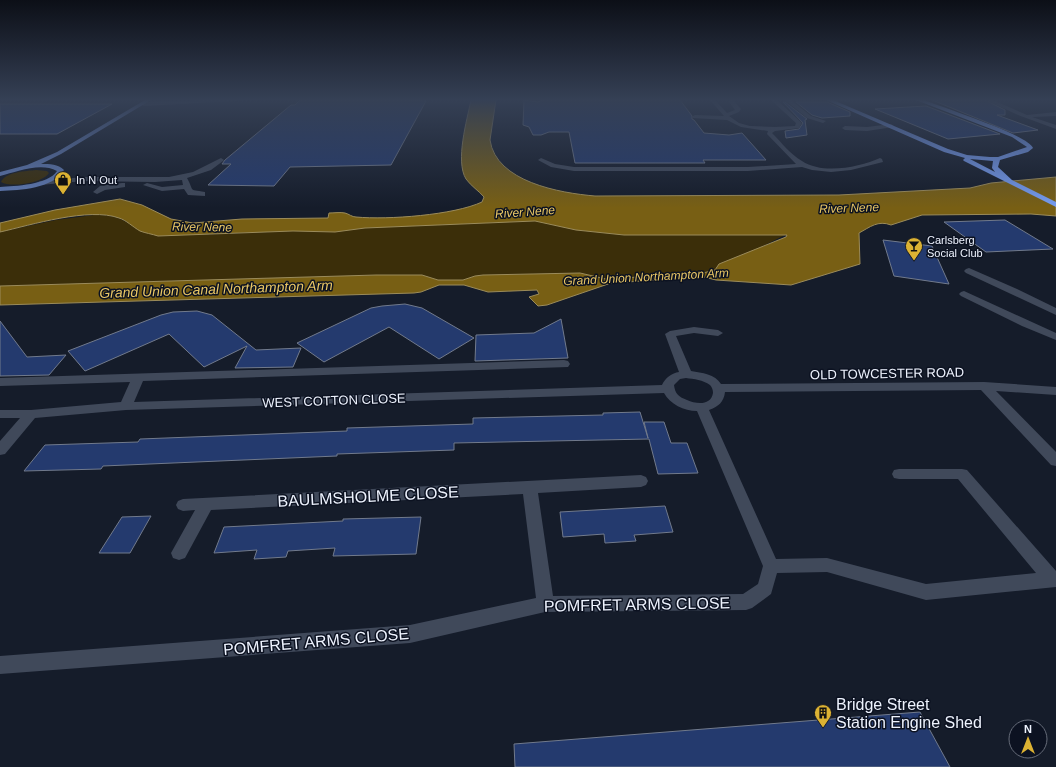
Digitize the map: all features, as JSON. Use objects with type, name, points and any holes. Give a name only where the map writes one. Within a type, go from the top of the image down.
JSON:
[{"type":"highway","points":[[912,136],[995,176],[1008,180],[1056,206]]},
{"type":"highway","points":[[950,153],[978,160],[998,159],[1026,151],[1030,148],[1029,144],[1013,136]]},
{"type":"highway","points":[[998,159],[995,164],[995,168],[1008,180]]},
{"type":"main road","points":[[28,167],[59,153],[90,136]]},
{"type":"main road","points":[[9,171],[59,163],[100,136]]},
{"type":"main road","points":[[0,193],[4,189],[40,183],[59,175],[61,170],[59,163]]},
{"type":"street","points":[[772,136],[803,165]]},
{"type":"street","points":[[40,183],[89,178],[160,180],[184,178],[199,174],[212,168],[221,160]]},
{"type":"street","points":[[541,160],[553,166],[574,169],[748,169],[803,165],[822,170],[841,170],[880,162],[880,160]]},
{"type":"street","points":[[0,174],[9,171]]},
{"type":"street","points":[[184,178],[186,187],[191,193],[202,194]]},
{"type":"street","points":[[97,192],[103,188],[116,185],[150,185],[162,189],[186,187]]},
{"type":"street","points":[[969,271],[1056,312]]},
{"type":"street","points":[[964,294],[1056,337]]},
{"type":"street","points":[[686,374],[670,334],[694,330],[718,334]]},
{"type":"street","points":[[0,382],[564,364]]},
{"type":"street","points":[[686,374],[696,375],[710,380],[718,388],[720,394],[718,400],[714,404],[701,407],[683,404],[674,398],[668,389],[671,380],[676,376],[686,374]]},
{"type":"street","points":[[126,406],[138,378]]},
{"type":"street","points":[[984,386],[1056,461]]},
{"type":"street","name":"OLD TOWCESTER ROAD","points":[[718,388],[984,386],[1026,387],[1056,390]]},
{"type":"street","name":"WEST COTTON CLOSE","points":[[0,414],[31,414],[126,406],[668,389]]},
{"type":"street","points":[[701,407],[770,566],[827,565],[926,592],[1053,579]]},
{"type":"street","points":[[0,450],[31,414]]},
{"type":"street","points":[[899,474],[962,474],[1053,579]]},
{"type":"street","name":"BAULMSHOLME CLOSE","points":[[183,505],[641,481]]},
{"type":"street","points":[[530,488],[545,604]]},
{"type":"street","points":[[179,553],[206,504]]},
{"type":"street","name":"POMFRET ARMS CLOSE","points":[[0,665],[410,634],[545,604],[746,602],[765,589],[770,566]]},
{"type":"shaded area","points":[[36,170],[47,171],[49,173],[46,177],[26,184],[12,185],[1,182],[11,174]]},
{"type":"shaded area","points":[[94,215],[112,216],[128,223],[200,235],[293,231],[335,232],[365,228],[535,221],[576,230],[624,235],[787,234],[715,270],[703,273],[606,279],[580,273],[483,275],[463,280],[438,280],[422,275],[376,275],[0,286],[0,232],[56,220]]},
{"type":"water","points":[[464,136],[491,136],[490,140],[495,154],[504,166],[517,175],[532,183],[548,188],[595,196],[839,195],[970,188],[991,183],[1056,177],[1056,216],[1031,214],[922,215],[891,225],[882,223],[878,224],[859,233],[860,264],[791,285],[716,280],[704,277],[611,283],[547,305],[538,306],[529,297],[539,294],[537,290],[488,292],[464,285],[439,285],[414,293],[0,305],[0,286],[376,275],[422,275],[438,280],[463,280],[483,275],[580,273],[606,279],[703,273],[715,270],[719,264],[786,237],[787,235],[624,235],[576,230],[535,221],[365,228],[335,232],[293,231],[158,236],[140,231],[124,220],[107,215],[60,218],[0,232],[0,223],[55,210],[120,199],[142,205],[171,219],[193,223],[242,219],[328,218],[329,213],[345,213],[353,217],[385,218],[420,216],[455,210],[482,202],[484,197],[470,184],[463,171]]},
{"type":"building","points":[[254,136],[407,136],[391,165],[290,167],[274,186],[208,185],[231,164],[222,164]]},
{"type":"building","points":[[570,136],[744,136],[766,160],[703,160],[705,163],[575,163]]},
{"type":"building","points":[[786,136],[801,136],[786,138]]},
{"type":"building","points":[[940,136],[981,136],[948,139]]},
{"type":"building","points":[[1005,220],[1053,249],[986,252],[944,222]]},
{"type":"building","name":"Carlsberg Social Club","points":[[883,240],[932,246],[949,284],[894,276]]},
{"type":"building","points":[[405,304],[422,308],[474,338],[439,359],[389,327],[324,362],[297,343],[371,308]]},
{"type":"building","points":[[197,311],[212,315],[256,350],[301,348],[293,367],[235,368],[247,346],[204,367],[169,334],[85,371],[68,351],[161,315],[173,312]]},
{"type":"building","points":[[561,319],[568,358],[475,361],[476,335],[534,333]]},
{"type":"building","points":[[0,321],[27,357],[66,355],[49,375],[0,376]]},
{"type":"building","points":[[640,412],[648,438],[644,422],[664,422],[671,443],[687,443],[698,473],[658,474],[649,439],[454,443],[454,450],[337,454],[337,456],[103,466],[101,469],[24,471],[45,445],[138,442],[140,439],[347,431],[347,428],[473,424],[473,418],[603,415],[603,413]]},
{"type":"building","points":[[665,506],[673,532],[634,535],[636,541],[605,543],[604,534],[563,537],[560,512]]},
{"type":"building","points":[[151,516],[130,553],[99,553],[122,517]]},
{"type":"building","points":[[421,517],[416,554],[333,556],[335,548],[288,551],[286,557],[254,559],[257,550],[214,553],[224,527],[343,521],[343,519]]},
{"type":"building","name":"Bridge Street Station Engine Shed","points":[[920,712],[950,767],[515,767],[514,744]]},
{"type":"place","name":"In N Out","points":[[63,195]]},
{"type":"place","name":"Carlsberg Social Club","points":[[914,261]]},
{"type":"place","name":"Bridge Street Station Engine Shed","points":[[823,728]]},
{"type":"water label","name":"River Nene","points":[[849,208]]},
{"type":"water label","name":"River Nene","points":[[525,212]]},
{"type":"water label","name":"River Nene","points":[[202,227]]},
{"type":"water label","name":"Grand Union Northampton Arm","points":[[646,277]]},
{"type":"water label","name":"Grand Union Canal Northampton Arm","points":[[216,289]]}]
